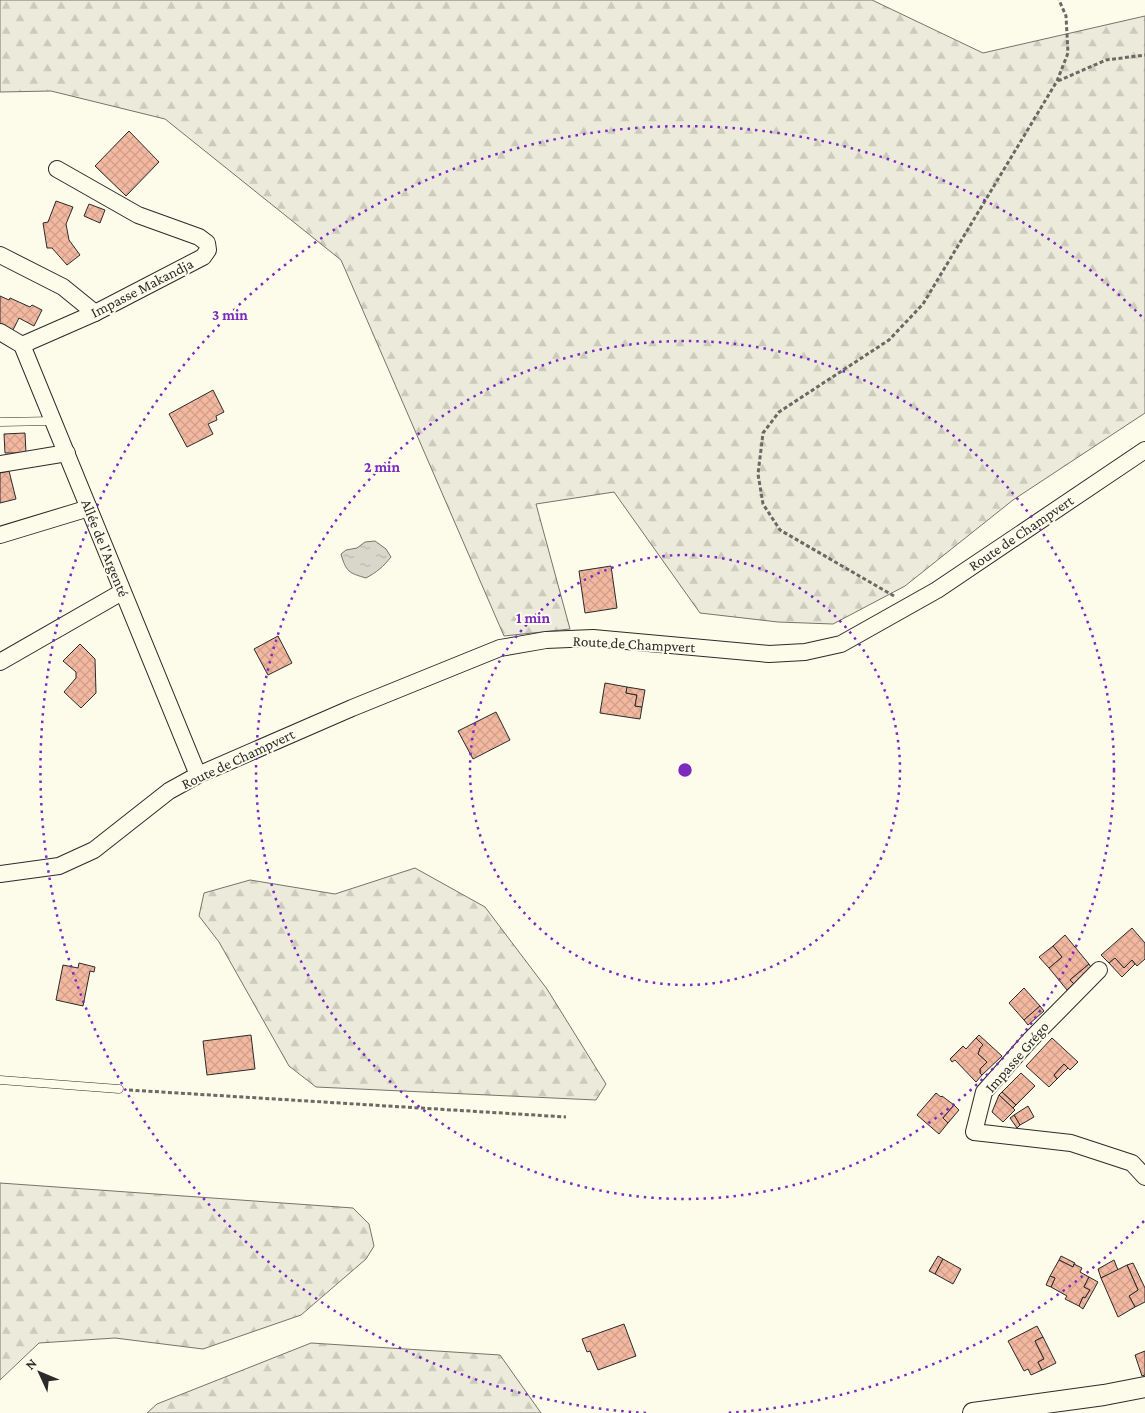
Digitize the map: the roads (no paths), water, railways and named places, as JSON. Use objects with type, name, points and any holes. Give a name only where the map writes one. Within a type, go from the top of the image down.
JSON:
[{"type":"street","name":"Impasse Makandja","points":[[22,345],[95,313],[203,258],[208,250],[207,243],[199,237],[138,215],[57,169]]},
{"type":"street","points":[[0,255],[63,287],[95,313]]},
{"type":"street","points":[[0,332],[22,345]]},
{"type":"street","name":"Allée de l'Argenté","points":[[22,345],[198,775]]},
{"type":"street","name":"Route de Champvert","points":[[0,874],[59,866],[94,850],[169,791],[198,775],[352,708],[500,648],[546,640],[593,638],[769,654],[806,652],[841,644],[937,590],[1145,450]]},
{"type":"street","points":[[0,464],[67,453]]},
{"type":"street","points":[[0,535],[89,508]]},
{"type":"street","points":[[0,662],[122,592]]},
{"type":"street","name":"Impasse Grégo","points":[[1099,970],[1029,1041],[984,1092],[974,1132],[1072,1143],[1132,1163],[1145,1177]]},
{"type":"street","points":[[973,1413],[1104,1395],[1145,1387]]},
{"type":"lane","points":[[0,422],[54,421]]},
{"type":"lane","points":[[0,1080],[119,1089]]},
{"type":"water","points":[[375,541],[386,549],[391,557],[388,561],[366,578],[349,571],[341,554],[346,550],[357,548],[365,542]]}]
